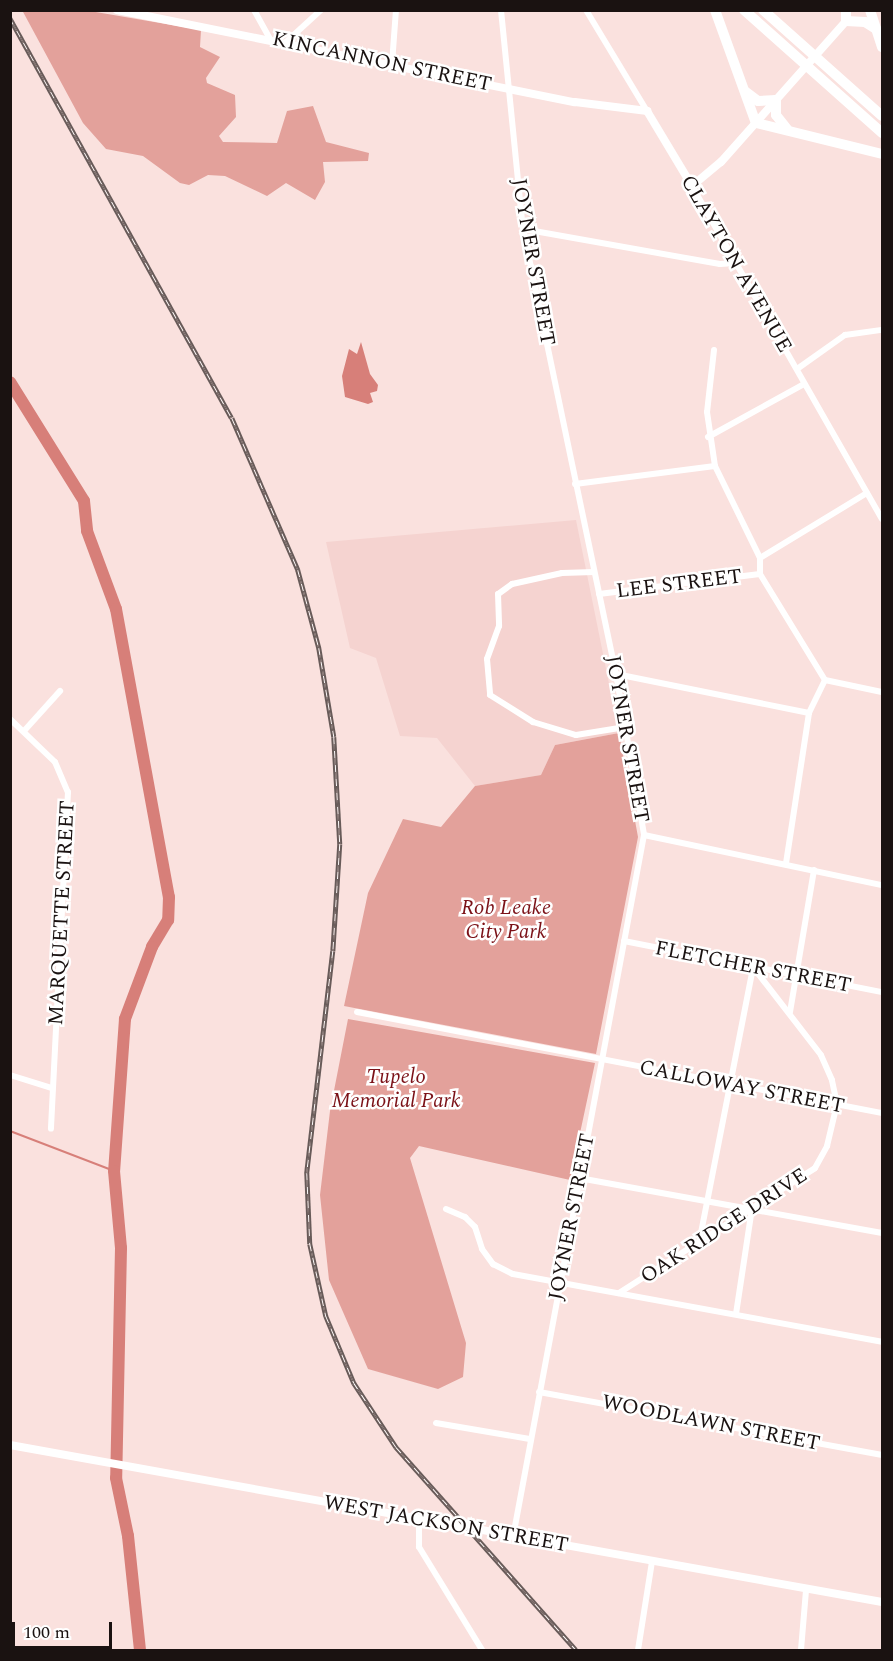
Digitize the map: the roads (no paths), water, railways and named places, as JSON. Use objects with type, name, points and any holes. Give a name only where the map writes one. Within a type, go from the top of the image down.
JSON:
[{"type":"highway","points":[[715,10],[756,123],[882,154]]},
{"type":"highway","points":[[744,10],[882,134]]},
{"type":"highway","points":[[763,10],[882,116]]},
{"type":"highway","points":[[870,10],[882,47]]},
{"type":"highway","points":[[846,16],[876,29]]},
{"type":"highway","points":[[743,90],[758,101],[776,100],[777,120],[788,130]]},
{"type":"street","name":"KINCANNON STREET","points":[[117,10],[508,88],[641,113],[647,111]]},
{"type":"street","points":[[254,10],[270,39]]},
{"type":"street","points":[[286,42],[321,10]]},
{"type":"street","points":[[392,64],[396,10]]},
{"type":"street","name":"JOYNER STREET","points":[[501,10],[523,229],[616,674],[644,835],[559,1281],[513,1538]]},
{"type":"street","name":"CLAYTON AVENUE","points":[[586,10],[692,186],[882,519]]},
{"type":"street","points":[[692,186],[710,173],[831,38],[846,16],[855,10]]},
{"type":"street","points":[[523,229],[720,264],[735,263]]},
{"type":"street","points":[[797,369],[845,335],[882,330]]},
{"type":"street","points":[[714,350],[708,437],[715,466],[760,558],[760,574],[825,680],[882,692]]},
{"type":"street","points":[[708,437],[804,384]]},
{"type":"street","points":[[575,484],[715,466]]},
{"type":"street","points":[[760,558],[867,493]]},
{"type":"street","points":[[594,572],[562,573],[512,584],[498,594],[499,626],[487,659],[490,695],[533,722],[576,735],[625,727]]},
{"type":"street","name":"LEE STREET","points":[[599,594],[760,574]]},
{"type":"street","points":[[616,674],[809,713]]},
{"type":"street","points":[[786,864],[809,713],[825,680]]},
{"type":"street","points":[[24,731],[60,692]]},
{"type":"street","name":"MARQUETTE STREET","points":[[10,719],[55,762],[68,792],[51,1129]]},
{"type":"street","points":[[644,835],[882,885]]},
{"type":"street","points":[[790,1012],[814,870]]},
{"type":"street","name":"FLETCHER STREET","points":[[624,941],[882,992]]},
{"type":"street","points":[[699,1243],[753,967]]},
{"type":"street","name":"OAK RIDGE DRIVE","points":[[620,1293],[815,1168],[835,1126],[837,1104],[821,1055],[753,967]]},
{"type":"street","name":"CALLOWAY STREET","points":[[357,1012],[882,1113]]},
{"type":"street","points":[[10,1075],[52,1088]]},
{"type":"street","points":[[579,1178],[882,1233]]},
{"type":"street","points":[[735,1314],[752,1208]]},
{"type":"street","points":[[446,1209],[465,1217],[475,1227],[482,1249],[493,1264],[513,1274],[882,1342]]},
{"type":"street","name":"WOODLAWN STREET","points":[[539,1392],[882,1455]]},
{"type":"street","points":[[436,1423],[530,1439]]},
{"type":"street","name":"WEST JACKSON STREET","points":[[10,1445],[145,1468],[513,1538],[882,1602]]},
{"type":"street","points":[[419,1520],[419,1547],[482,1650]]},
{"type":"street","points":[[638,1650],[652,1562]]},
{"type":"street","points":[[801,1650],[806,1590]]},
{"type":"waterway","points":[[10,382],[84,501],[87,531],[116,609],[169,897],[168,920],[152,947],[125,1019],[114,1171],[121,1248],[116,1478],[128,1536],[140,1650]]},
{"type":"waterway","points":[[10,1131],[114,1171]]},
{"type":"railway","points":[[10,18],[232,418],[298,570],[319,648],[334,737],[340,844],[333,951],[307,1173],[310,1244],[326,1316],[354,1383],[396,1447],[576,1650]]},
{"type":"park label","name":"Rob Leake City Park","points":[[506,920]]},
{"type":"park label","name":"Tupelo Memorial Park","points":[[396,1089]]}]
